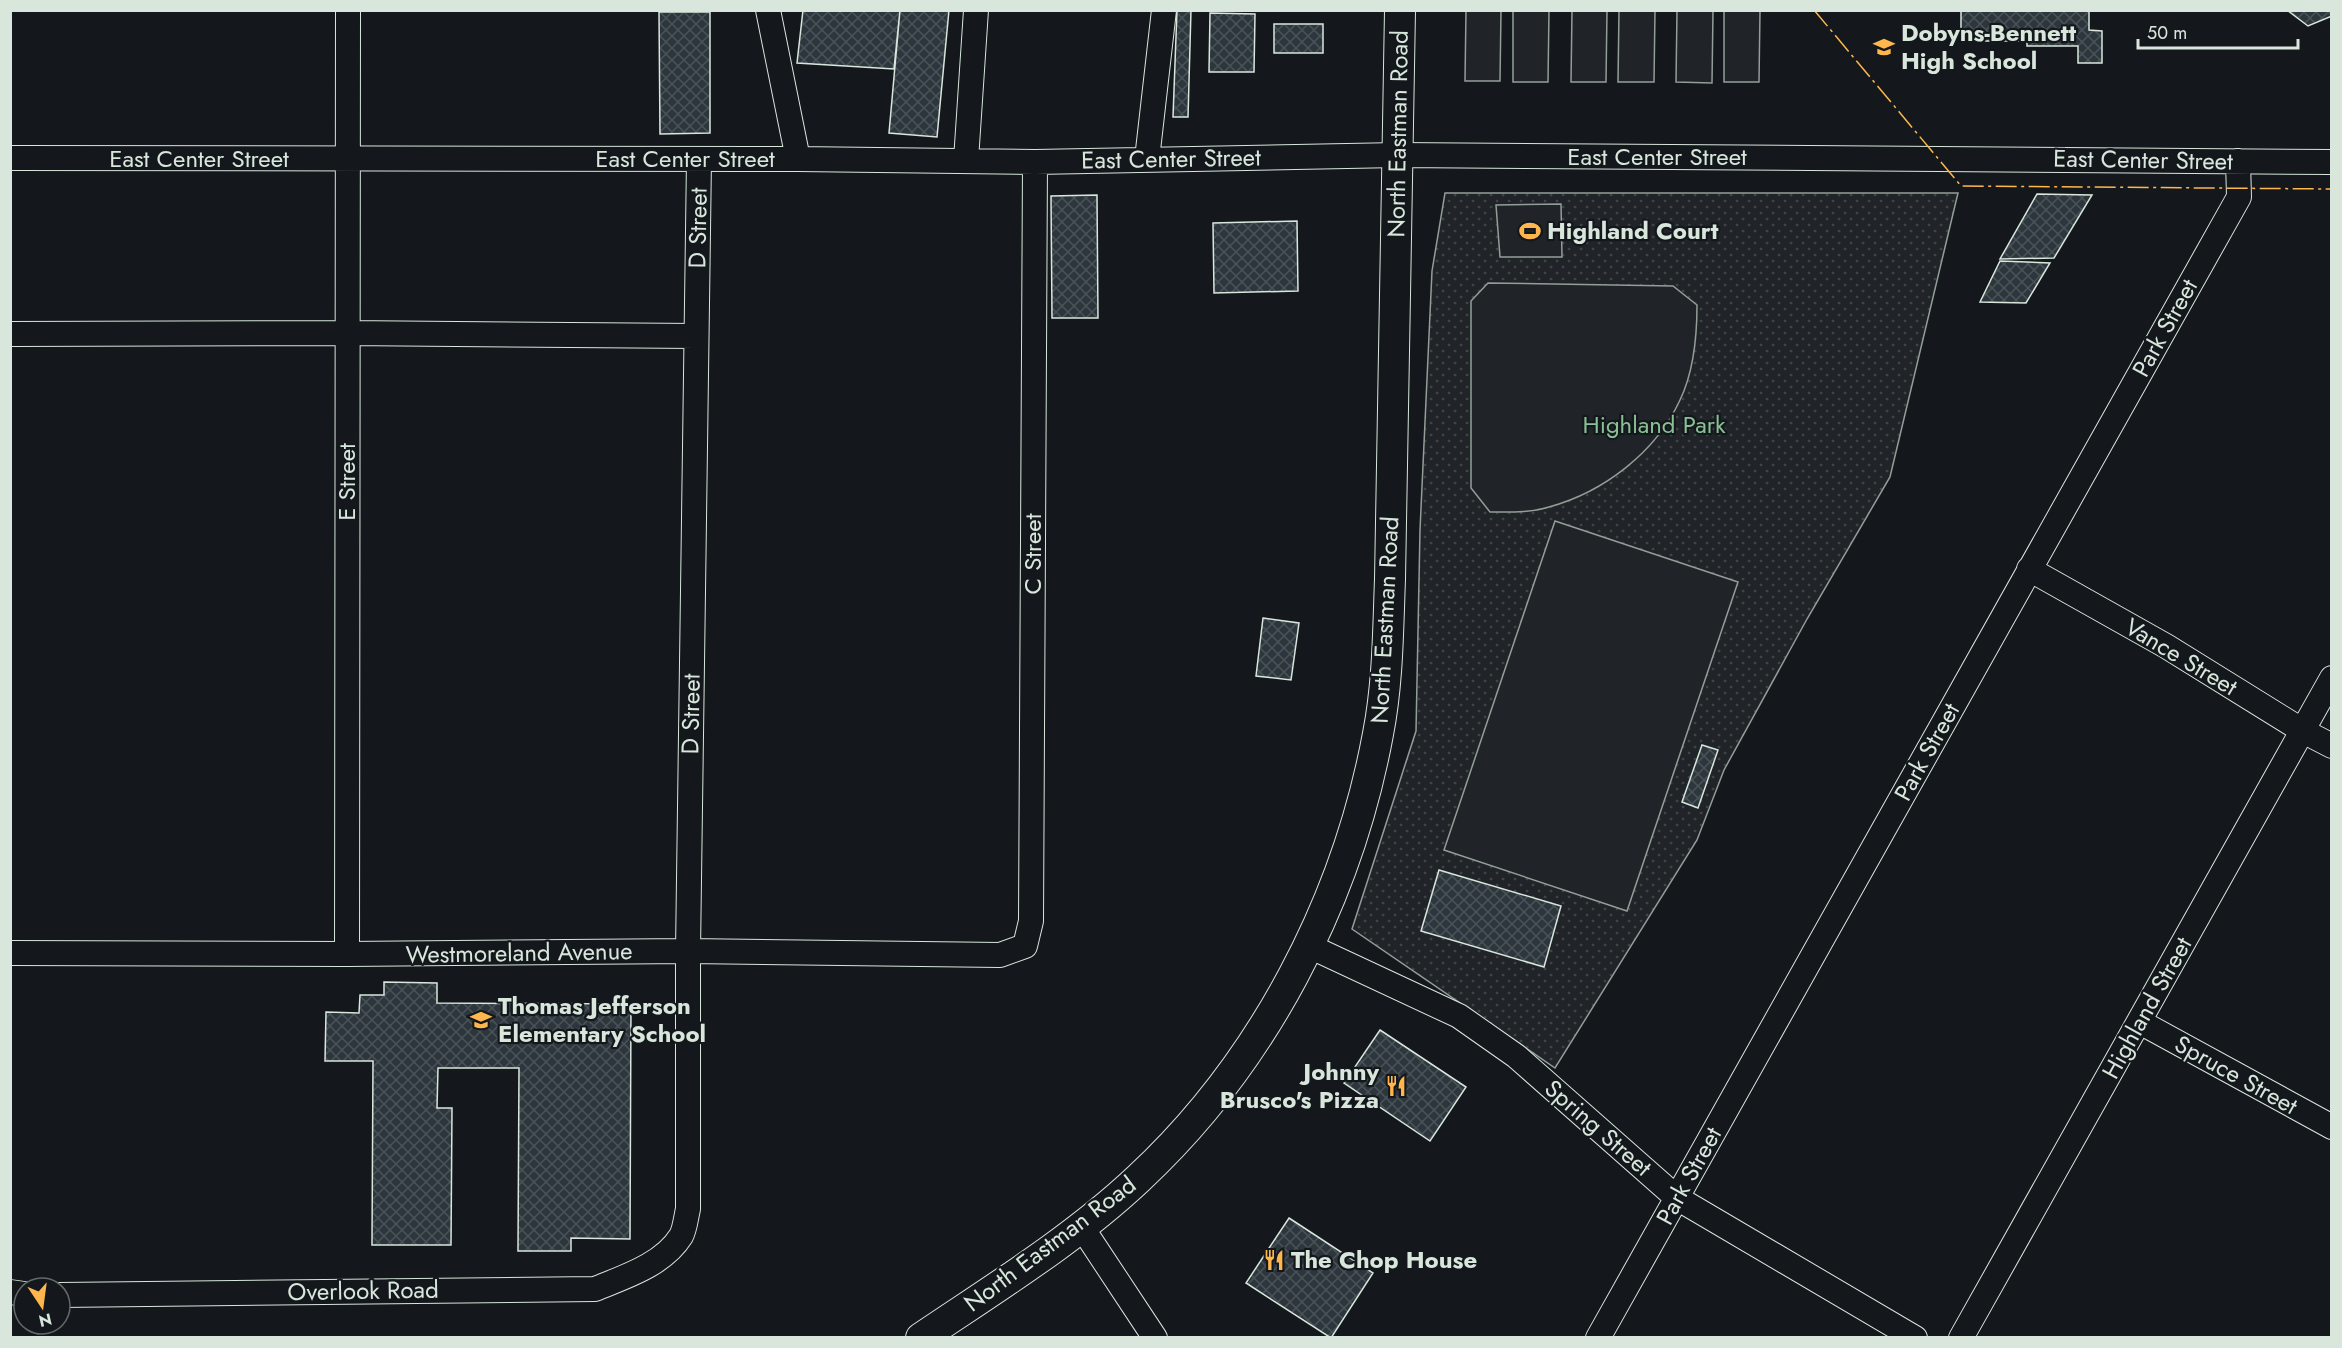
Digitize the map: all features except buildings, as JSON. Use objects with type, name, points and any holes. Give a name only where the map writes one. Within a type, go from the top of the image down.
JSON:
[{"type":"main road","name":"North Eastman Road","points":[[921,1338],[1081,1226],[1139,1178],[1180,1137],[1214,1096],[1267,1020],[1310,946],[1346,856],[1363,803],[1378,733],[1386,669],[1390,579],[1400,10]]},
{"type":"street","name":"E Street","points":[[347,954],[348,10]]},
{"type":"street","points":[[768,10],[798,159]]},
{"type":"street","points":[[966,160],[976,10]]},
{"type":"street","points":[[1147,159],[1164,10]]},
{"type":"street","name":"East Center Street","points":[[10,158],[798,159],[1035,162],[1398,155],[2331,162]]},
{"type":"street","name":"D Street","points":[[660,1258],[682,1235],[688,1209],[688,951],[699,159]]},
{"type":"street","name":"Park Street","points":[[1598,1338],[2238,197],[2238,161]]},
{"type":"street","name":"C Street","points":[[1025,946],[1031,921],[1035,162]]},
{"type":"street","points":[[10,334],[347,333],[696,336]]},
{"type":"street","name":"Vance Street","points":[[2029,569],[2166,646],[2331,746]]},
{"type":"street","name":"Highland Street","points":[[1961,1338],[2331,678]]},
{"type":"street","name":"Westmoreland Avenue","points":[[10,953],[347,954],[688,951],[1000,955],[1025,946]]},
{"type":"street","name":"Spring Street","points":[[1310,946],[1459,1016],[1516,1056],[1677,1198],[1914,1338]]},
{"type":"street","name":"Spruce Street","points":[[2140,1022],[2331,1127]]},
{"type":"street","points":[[1081,1226],[1155,1338]]},
{"type":"street","name":"Overlook Road","points":[[72,1295],[595,1289],[629,1275],[660,1258]]},
{"type":"green space","points":[[1466,11],[1501,11],[1500,81],[1465,81]]},
{"type":"green space","points":[[1513,11],[1549,11],[1548,82],[1513,82]]},
{"type":"green space","points":[[1572,11],[1607,11],[1606,82],[1571,82]]},
{"type":"green space","points":[[1619,11],[1655,11],[1654,82],[1618,82]]},
{"type":"green space","points":[[1677,11],[1713,11],[1712,83],[1676,82]]},
{"type":"green space","points":[[1724,11],[1760,11],[1759,82],[1724,82]]},
{"type":"green space","name":"Highland Park","points":[[1445,193],[1958,193],[1890,477],[1807,619],[1724,770],[1697,840],[1555,1068],[1352,929],[1416,731],[1420,530],[1432,271]]},
{"type":"green space","name":"Highland Court","points":[[1561,204],[1562,257],[1500,257],[1496,205]]},
{"type":"green space","points":[[1488,283],[1673,286],[1697,305],[1695,341],[1689,377],[1670,419],[1657,437],[1643,453],[1608,480],[1569,500],[1542,509],[1490,512],[1471,488],[1471,301]]},
{"type":"green space","points":[[1555,521],[1738,582],[1627,911],[1444,850]]},
{"type":"power","points":[[1814,10],[1961,186],[2332,189]]},
{"type":"place","name":"Dobyns-Bennett High School","points":[[1884,47]]},
{"type":"place","name":"Highland Court","points":[[1530,231]]},
{"type":"place","name":"Thomas Jefferson Elementary School","points":[[481,1020]]},
{"type":"place","name":"Johnny Brusco's Pizza","points":[[1396,1086]]},
{"type":"place","name":"The Chop House","points":[[1274,1260]]}]
